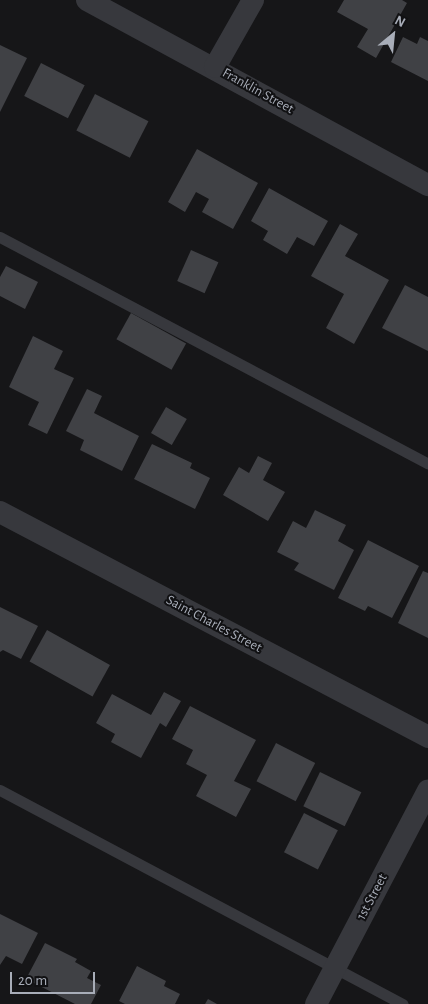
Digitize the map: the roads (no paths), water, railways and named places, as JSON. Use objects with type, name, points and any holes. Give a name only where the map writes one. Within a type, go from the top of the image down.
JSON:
[{"type":"street","name":"Franklin Street","points":[[87,0],[428,185]]},
{"type":"street","points":[[215,68],[253,0]]},
{"type":"street","name":"Saint Charles Street","points":[[0,512],[428,737]]},
{"type":"street","name":"1st Street","points":[[316,1004],[428,791]]},
{"type":"lane","points":[[0,237],[428,464]]},
{"type":"lane","points":[[0,790],[403,1004]]}]
